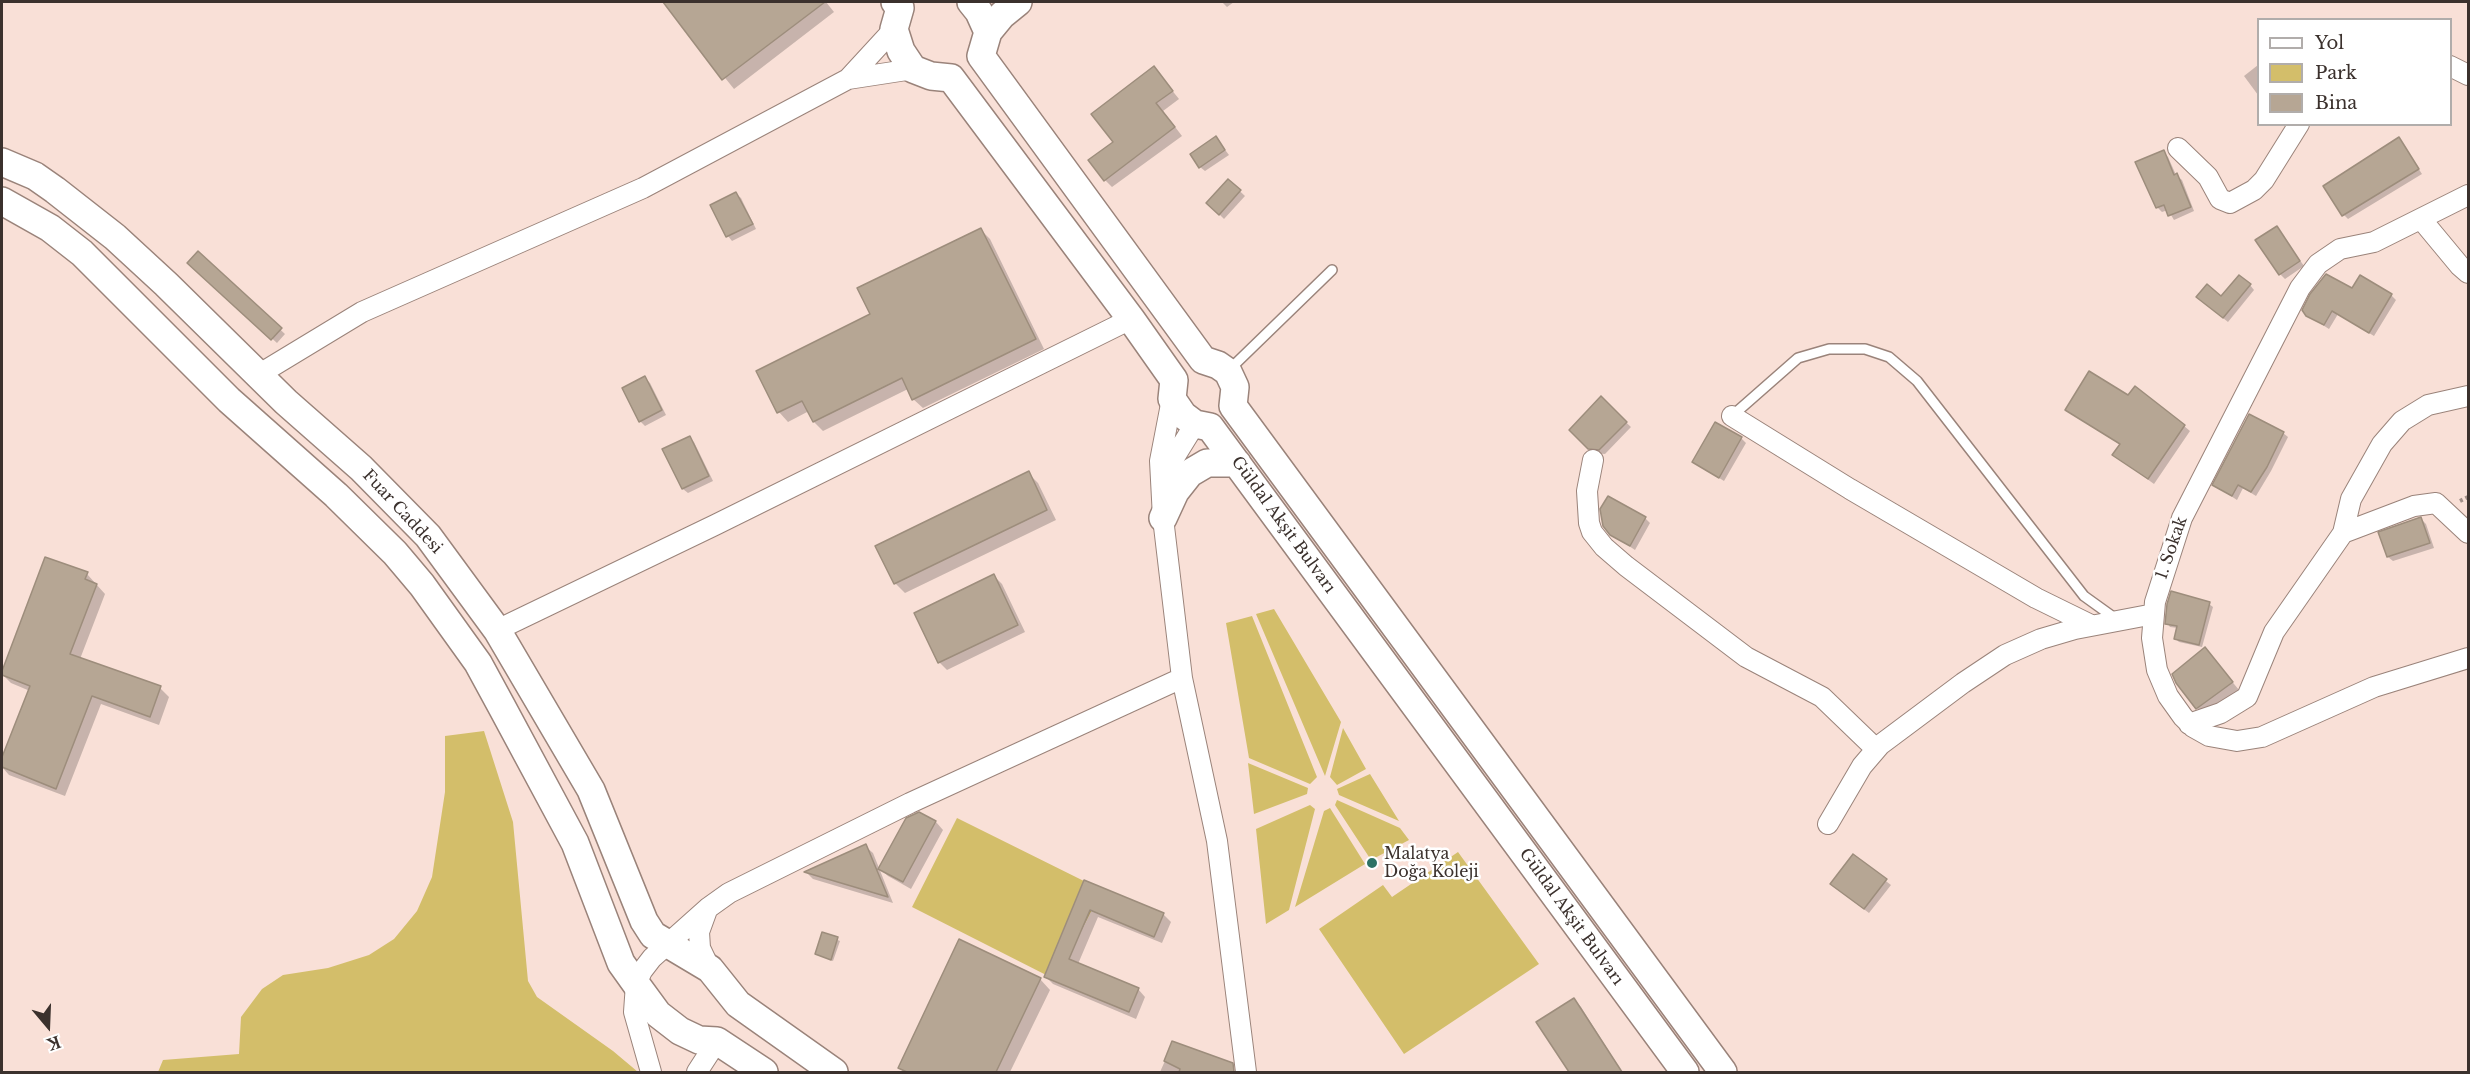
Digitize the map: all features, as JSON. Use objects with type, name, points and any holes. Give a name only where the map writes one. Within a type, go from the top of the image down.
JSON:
[{"type":"street","points":[[971,2],[979,12],[984,44],[1203,360],[1218,365],[1228,372],[1235,387],[1233,406],[1222,419],[1202,425],[1174,458],[1161,491]]},
{"type":"street","points":[[258,375],[362,312],[643,188],[848,79],[913,69],[931,76],[951,78],[968,69],[1002,15],[1018,2]]},
{"type":"street","points":[[899,10],[902,51],[913,69]]},
{"type":"street","points":[[848,79],[899,10]]},
{"type":"street","points":[[2452,66],[2469,75]]},
{"type":"street","name":"Güldal Akşit Bulvarı","points":[[951,78],[1131,319],[1173,390],[1183,415],[1202,425],[1237,463],[1685,1072]]},
{"type":"street","points":[[2178,148],[2208,177],[2220,199],[2230,203],[2254,190],[2264,180],[2298,126]]},
{"type":"street","name":"Fuar Caddesi","points":[[2,162],[34,176],[78,206],[166,284],[258,375],[361,468],[428,536],[497,630],[591,790],[644,921],[653,935],[710,969],[738,1004],[834,1072]]},
{"type":"street","name":"1. Sokak","points":[[2469,195],[2374,242],[2340,249],[2318,264],[2300,288],[2182,518],[2163,572],[2154,614],[2152,638],[2157,670],[2168,696],[2189,724],[2209,736],[2237,741],[2262,737],[2374,687],[2469,658]]},
{"type":"street","points":[[2,201],[50,228],[82,253],[229,400],[360,518],[422,585],[478,663],[548,788],[575,843],[621,963],[658,1014],[680,1031],[699,1040],[717,1041],[729,1036],[735,1028],[739,1018],[738,1004]]},
{"type":"street","points":[[2421,219],[2460,267],[2469,273]]},
{"type":"street","points":[[497,630],[1131,319]]},
{"type":"street","points":[[1203,360],[1185,368],[1173,390],[1160,461],[1161,491],[1182,678],[1217,841],[1246,1072]]},
{"type":"street","points":[[2189,724],[2220,713],[2247,697],[2274,632],[2343,533],[2351,499],[2382,444],[2402,421],[2428,405],[2469,396]]},
{"type":"street","name":"Güldal Akşit Bulvarı","points":[[1233,406],[1723,1072]]},
{"type":"street","points":[[1732,416],[1850,489],[2036,598],[2091,625]]},
{"type":"street","points":[[1593,460],[1587,506],[1592,532],[1604,547],[1746,657],[1822,697],[1876,750]]},
{"type":"street","points":[[1163,518],[1175,492],[1190,473],[1207,463],[1237,463]]},
{"type":"street","points":[[2343,533],[2415,506],[2436,502],[2469,533]]},
{"type":"street","points":[[1828,824],[1857,774],[1876,750],[1963,683],[2005,656],[2041,639],[2091,625],[2154,614]]},
{"type":"street","points":[[651,1072],[634,1012],[636,984],[642,971],[666,944],[708,908],[729,893],[910,803],[1182,678]]},
{"type":"street","points":[[708,908],[699,932],[700,948],[710,969]]},
{"type":"street","points":[[697,1072],[717,1041]]},
{"type":"street","points":[[717,1041],[764,1072]]},
{"type":"lane","points":[[1228,372],[1332,270]]},
{"type":"lane","points":[[1732,416],[1798,358],[1829,349],[1865,349],[1889,357],[1917,381],[2084,596],[2118,620]]},
{"type":"green space","points":[[1274,609],[1341,722],[1325,776],[1256,614]]},
{"type":"green space","points":[[1252,616],[1317,777],[1310,784],[1249,758],[1226,623]]},
{"type":"green space","points":[[1343,728],[1366,769],[1337,785],[1330,777]]},
{"type":"green space","points":[[484,731],[513,822],[528,981],[537,997],[613,1051],[638,1072],[158,1072],[163,1060],[239,1054],[241,1017],[262,989],[283,975],[328,968],[369,955],[394,939],[417,911],[432,877],[445,792],[445,736]]},
{"type":"green space","points":[[1248,763],[1308,788],[1307,794],[1254,814]]},
{"type":"green space","points":[[1370,774],[1399,821],[1339,795],[1337,789]]},
{"type":"green space","points":[[1337,800],[1400,828],[1409,840],[1371,860],[1335,805]]},
{"type":"green space","points":[[1310,805],[1315,809],[1289,910],[1266,924],[1256,829]]},
{"type":"green space","points":[[1330,808],[1365,864],[1295,907],[1324,811]]},
{"type":"green space","points":[[957,818],[1102,890],[1056,980],[912,907]]},
{"type":"green space","points":[[1458,852],[1539,964],[1404,1054],[1319,929],[1383,885],[1392,897]]},
{"type":"building","points":[[663,2],[825,2],[722,80]]},
{"type":"building","points":[[1154,66],[1173,91],[1156,103],[1175,127],[1104,181],[1088,160],[1113,142],[1091,114]]},
{"type":"building","points":[[1216,136],[1225,150],[1199,168],[1190,154]]},
{"type":"building","points":[[2399,137],[2419,169],[2342,216],[2323,186]]},
{"type":"building","points":[[2164,150],[2174,175],[2177,173],[2191,207],[2168,216],[2164,205],[2156,208],[2135,162]]},
{"type":"building","points":[[1228,179],[1241,190],[1219,215],[1206,203]]},
{"type":"building","points":[[736,192],[753,224],[726,237],[710,205]]},
{"type":"building","points":[[2277,226],[2300,261],[2279,275],[2255,240]]},
{"type":"building","points":[[981,228],[1036,339],[912,400],[902,378],[813,422],[802,401],[777,413],[756,371],[870,314],[857,288]]},
{"type":"building","points":[[198,251],[282,328],[271,340],[187,263]]},
{"type":"building","points":[[2326,274],[2352,288],[2360,275],[2392,294],[2369,333],[2332,311],[2324,325],[2306,316],[2302,310],[2310,294]]},
{"type":"building","points":[[2239,275],[2251,284],[2223,318],[2196,297],[2207,284],[2221,296]]},
{"type":"building","points":[[2089,371],[2128,395],[2135,386],[2185,425],[2148,479],[2112,455],[2120,444],[2065,410]]},
{"type":"building","points":[[645,376],[662,410],[639,422],[622,388]]},
{"type":"building","points":[[1601,396],[1627,422],[1599,450],[1588,449],[1569,430]]},
{"type":"building","points":[[2249,414],[2284,432],[2267,467],[2251,492],[2238,485],[2232,496],[2212,485]]},
{"type":"building","points":[[1715,422],[1742,437],[1719,478],[1692,462]]},
{"type":"building","points":[[690,436],[709,476],[682,489],[662,449]]},
{"type":"building","points":[[1029,471],[1047,510],[894,584],[875,546]]},
{"type":"building","points":[[1608,496],[1646,517],[1630,546],[1610,535],[1603,526],[1600,509]]},
{"type":"building","points":[[2421,517],[2430,543],[2387,557],[2378,532]]},
{"type":"building","points":[[45,557],[88,572],[85,579],[97,584],[70,654],[161,686],[150,717],[92,696],[56,789],[2,767],[2,757],[30,686],[2,675],[2,671]]},
{"type":"building","points":[[994,574],[1018,625],[938,663],[914,613]]},
{"type":"building","points":[[2171,591],[2210,602],[2199,645],[2174,639],[2177,626],[2165,624]]},
{"type":"building","points":[[2205,647],[2233,682],[2196,709],[2172,674]]},
{"type":"building","points":[[919,812],[936,821],[903,882],[878,869],[906,818]]},
{"type":"building","points":[[866,844],[888,897],[804,872]]},
{"type":"building","points":[[1853,854],[1887,879],[1864,909],[1830,884]]},
{"type":"building","points":[[1084,880],[1164,913],[1154,937],[1090,910],[1069,959],[1139,988],[1129,1012],[1044,977]]},
{"type":"building","points":[[822,932],[838,937],[831,960],[815,954]]},
{"type":"building","points":[[959,939],[1041,978],[996,1072],[907,1072],[898,1068]]},
{"type":"building","points":[[1574,998],[1622,1072],[1569,1072],[1536,1022]]},
{"type":"building","points":[[1172,1041],[1233,1063],[1234,1072],[1179,1072],[1180,1069],[1164,1061]]},
{"type":"place","name":"Malatya Doğa Koleji","points":[[1372,863]]}]
